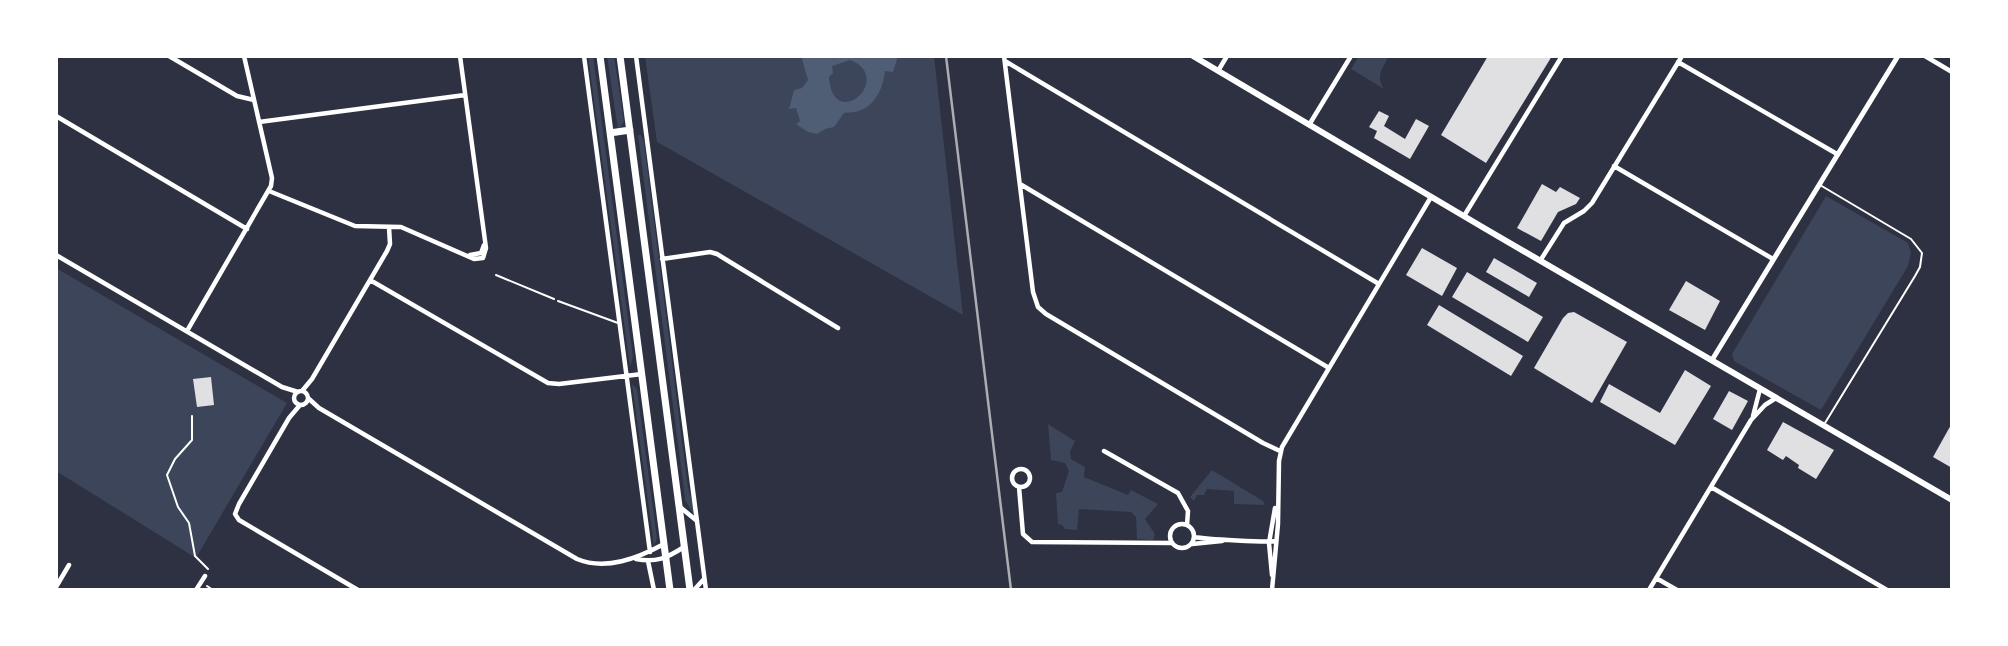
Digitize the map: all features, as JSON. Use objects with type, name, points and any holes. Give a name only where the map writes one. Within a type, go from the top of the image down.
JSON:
[{"type":"highway","points":[[600,56],[670,590]]},
{"type":"highway","points":[[620,56],[684,547],[692,590]]},
{"type":"highway","points":[[610,133],[630,130]]},
{"type":"main road","points":[[1193,56],[1952,500]]},
{"type":"street","points":[[169,56],[237,96],[254,100]]},
{"type":"street","points":[[187,331],[269,191],[272,178],[244,56]]},
{"type":"street","points":[[269,191],[355,226],[407,229],[469,255],[479,257],[486,254],[460,56]]},
{"type":"street","points":[[584,56],[650,552]]},
{"type":"street","points":[[636,56],[706,590]]},
{"type":"street","points":[[1218,71],[1227,56]]},
{"type":"street","points":[[1309,125],[1351,56]]},
{"type":"street","points":[[1464,216],[1562,56]]},
{"type":"street","points":[[1712,360],[1898,56]]},
{"type":"street","points":[[1924,56],[1952,72]]},
{"type":"street","points":[[1004,58],[1035,303],[1042,311],[1280,451]]},
{"type":"street","points":[[1004,58],[1379,284]]},
{"type":"street","points":[[1540,261],[1564,223],[1590,206],[1680,59],[1837,154]]},
{"type":"street","points":[[259,122],[466,95]]},
{"type":"street","points":[[56,116],[247,229]]},
{"type":"street","points":[[630,130],[646,129]]},
{"type":"street","points":[[1614,166],[1773,259]]},
{"type":"street","points":[[1020,184],[1329,368]]},
{"type":"street","points":[[1272,590],[1277,541],[1280,451],[1431,197]]},
{"type":"street","points":[[289,418],[302,405],[312,379],[390,244],[389,227]]},
{"type":"street","points":[[663,259],[710,252],[718,254],[838,328]]},
{"type":"street","points":[[56,255],[282,387],[304,394],[319,408],[577,559],[594,564],[635,559],[666,559],[684,547]]},
{"type":"street","points":[[370,280],[543,381],[559,384],[642,374]]},
{"type":"street","points":[[282,387],[302,405],[319,408]]},
{"type":"street","points":[[1751,420],[1760,389]]},
{"type":"street","points":[[304,394],[294,400],[289,418],[235,514],[239,520],[358,590]]},
{"type":"street","points":[[1649,590],[1751,420],[1776,398]]},
{"type":"street","points":[[1104,451],[1178,493],[1188,511],[1187,525]]},
{"type":"street","points":[[1018,469],[1025,469],[1030,473],[1030,480],[1025,486],[1019,487],[1014,484],[1012,475],[1018,469]]},
{"type":"street","points":[[1019,487],[1023,534],[1032,542],[1172,543],[1180,548],[1229,539]]},
{"type":"street","points":[[1711,487],[1887,590]]},
{"type":"street","points":[[1273,580],[1269,541],[1277,502]]},
{"type":"street","points":[[679,507],[697,521]]},
{"type":"street","points":[[1172,543],[1172,529],[1177,525],[1187,525],[1193,530],[1192,544]]},
{"type":"street","points":[[1194,537],[1277,541]]},
{"type":"street","points":[[635,559],[664,544]]},
{"type":"street","points":[[648,561],[654,590]]},
{"type":"street","points":[[56,587],[69,565]]},
{"type":"street","points":[[196,590],[205,576]]},
{"type":"street","points":[[1656,578],[1677,590]]},
{"type":"street","points":[[692,590],[704,579]]},
{"type":"lane","points":[[1819,185],[1911,239],[1922,253],[1920,267],[1915,276],[1823,425]]},
{"type":"lane","points":[[558,301],[619,324]]},
{"type":"path","points":[[496,275],[558,301]]},
{"type":"path","points":[[192,416],[192,440],[175,459],[167,475],[178,507],[189,523],[195,556],[209,568],[205,576]]},
{"type":"path","points":[[207,586],[213,590]]},
{"type":"shaded area","points":[[588,56],[593,56],[633,357],[630,367]]},
{"type":"shaded area","points":[[607,56],[614,56],[624,122],[618,130]]},
{"type":"shaded area","points":[[645,56],[934,56],[963,315],[657,142]]},
{"type":"shaded area","points":[[804,56],[898,56],[893,72],[885,71],[881,88],[871,104],[859,111],[844,113],[834,127],[817,134],[796,124],[800,121],[796,108],[789,109],[794,90],[802,88],[808,80],[802,59]],"holes":[[[850,60],[862,68],[867,78],[865,88],[858,97],[850,101],[840,101],[833,93],[829,77],[833,73],[832,66]]]},
{"type":"shaded area","points":[[1359,56],[1389,56],[1380,76],[1384,89],[1351,69]]},
{"type":"shaded area","points":[[638,135],[641,135],[644,142],[688,488],[694,515],[685,500]]},
{"type":"shaded area","points":[[1826,196],[1908,243],[1911,253],[1908,266],[1821,410],[1734,361],[1732,354]]},
{"type":"shaded area","points":[[56,268],[287,403],[196,558],[56,471]]},
{"type":"shaded area","points":[[632,384],[637,389],[657,538],[654,546]]},
{"type":"shaded area","points":[[1048,424],[1075,441],[1070,452],[1071,459],[1085,467],[1084,477],[1128,495],[1131,490],[1158,504],[1145,519],[1155,534],[1153,540],[1137,539],[1136,517],[1131,512],[1079,509],[1077,530],[1065,529],[1058,524],[1056,493],[1062,492],[1069,471],[1065,463],[1051,460]]},
{"type":"shaded area","points":[[1212,470],[1263,501],[1265,505],[1234,504],[1234,491],[1207,489],[1204,495],[1197,495],[1194,501],[1190,497]]},
{"type":"building","points":[[1488,56],[1552,56],[1486,163],[1441,135]]},
{"type":"building","points":[[1379,111],[1389,116],[1384,126],[1405,139],[1416,119],[1429,126],[1410,159],[1374,138],[1377,131],[1369,127]]},
{"type":"building","points":[[1542,184],[1556,192],[1560,187],[1580,198],[1576,204],[1558,212],[1541,241],[1517,228]]},
{"type":"building","points":[[1422,248],[1457,268],[1442,296],[1406,275]]},
{"type":"building","points":[[1494,258],[1537,283],[1529,297],[1486,272]]},
{"type":"building","points":[[1467,272],[1543,317],[1528,342],[1452,297]]},
{"type":"building","points":[[1686,281],[1720,301],[1705,330],[1669,310]]},
{"type":"building","points":[[1439,305],[1523,356],[1511,376],[1427,325]]},
{"type":"building","points":[[1574,312],[1627,342],[1592,403],[1534,368],[1563,318]]},
{"type":"building","points":[[1685,370],[1711,386],[1675,445],[1600,402],[1609,384],[1660,413]]},
{"type":"building","points":[[211,377],[214,405],[197,407],[193,379]]},
{"type":"building","points":[[1729,391],[1748,401],[1732,430],[1713,419]]},
{"type":"building","points":[[1783,422],[1834,450],[1816,479],[1798,468],[1799,465],[1786,456],[1783,460],[1767,450]]},
{"type":"building","points":[[1952,423],[1952,468],[1933,457]]},
{"type":"railway","points":[[946,56],[1011,590]]}]
